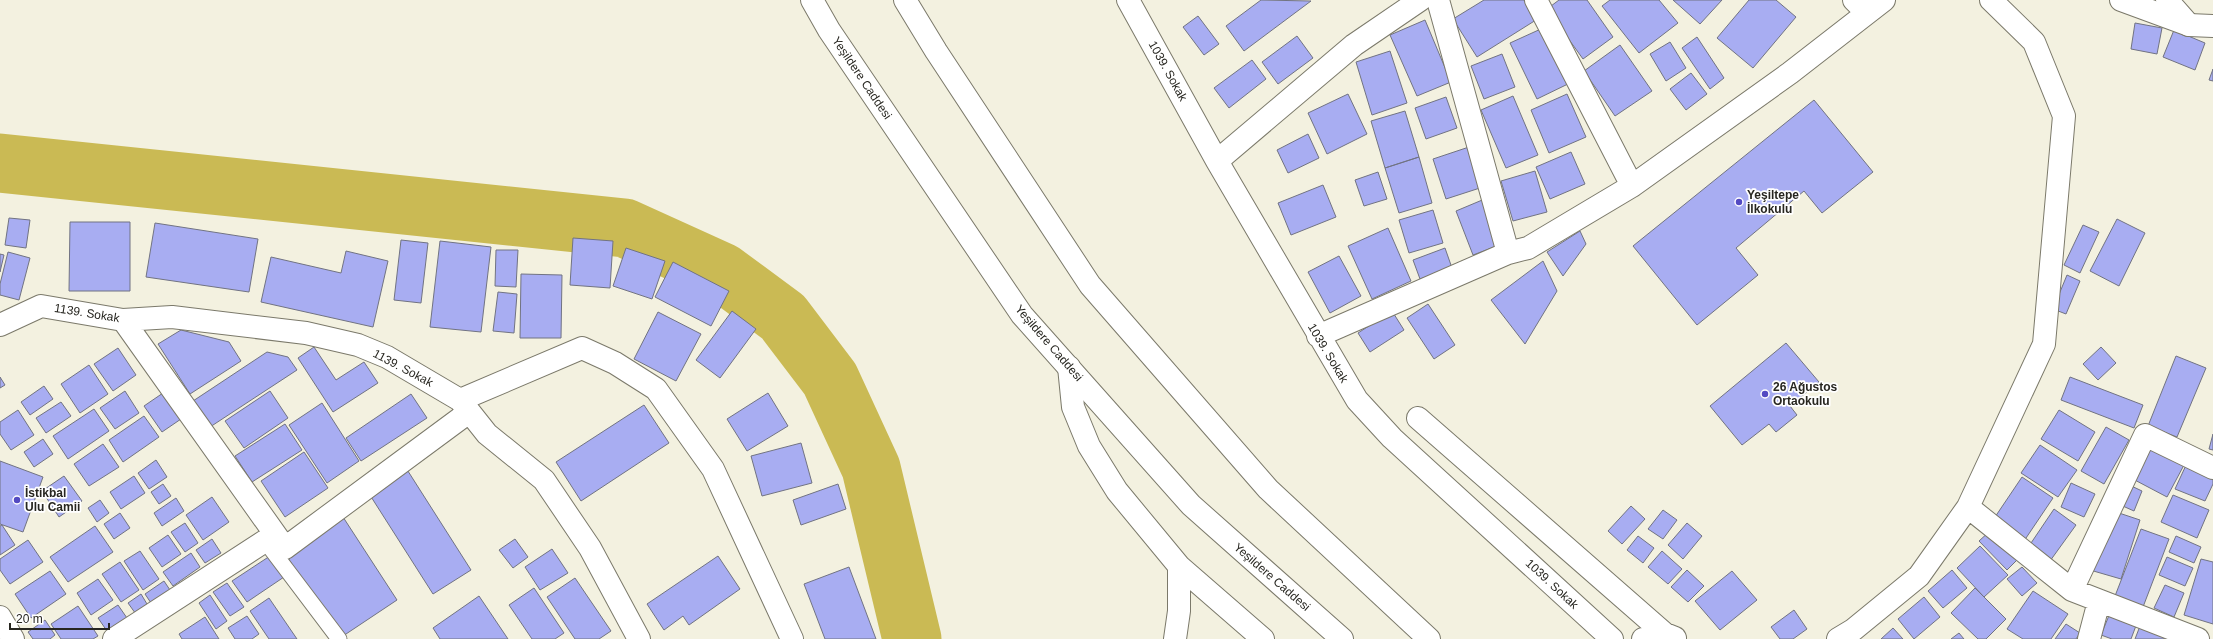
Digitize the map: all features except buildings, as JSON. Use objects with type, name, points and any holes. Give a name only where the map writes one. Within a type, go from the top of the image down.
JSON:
[{"type":"main road","name":"Yeşildere Caddesi","points":[[812,0],[829,30],[1022,315],[1191,505],[1342,639]]},
{"type":"main road","points":[[905,0],[936,51],[1090,285],[1268,489],[1429,639]]},
{"type":"main road","name":"1039. Sokak","points":[[1128,0],[1217,161],[1318,336],[1357,400],[1392,438],[1612,639]]},
{"type":"main road","points":[[1217,161],[1354,45],[1420,0]]},
{"type":"main road","points":[[1438,0],[1508,253]]},
{"type":"main road","points":[[1536,0],[1632,186]]},
{"type":"main road","points":[[1318,336],[1508,253],[1528,248],[1632,186],[1790,73],[1861,7],[1884,0]]},
{"type":"main road","points":[[1838,639],[1853,630],[1919,576],[1968,507],[2044,344],[2064,116],[2034,42],[1991,0]]},
{"type":"main road","points":[[2120,0],[2189,25],[2213,26]]},
{"type":"main road","points":[[2167,0],[2189,25]]},
{"type":"main road","name":"1139. Sokak","points":[[0,325],[41,306],[123,320],[172,317],[306,333],[351,344],[388,357],[464,406],[487,434],[544,480],[590,548],[639,639]]},
{"type":"main road","points":[[123,320],[275,544]]},
{"type":"main road","points":[[114,639],[275,544],[464,406],[582,348],[615,363],[656,389],[713,469],[792,639]]},
{"type":"main road","points":[[1069,367],[1073,407],[1089,446],[1117,490],[1179,566],[1263,639]]},
{"type":"main road","points":[[1418,418],[1672,636]]},
{"type":"main road","points":[[2072,590],[2145,435],[2213,468]]},
{"type":"main road","points":[[1968,507],[2072,590],[2198,639]]},
{"type":"main road","points":[[1175,639],[1179,611],[1179,566]]},
{"type":"main road","points":[[2089,639],[2099,601]]},
{"type":"main road","points":[[0,617],[13,639]]},
{"type":"main road","points":[[1643,639],[1672,636]]},
{"type":"lane","points":[[275,544],[339,639]]},
{"type":"waterway","points":[[0,163],[625,228],[722,272],[783,317],[830,379],[871,468],[912,639]]},
{"type":"place","name":"Yeşiltepe İlkokulu","points":[[1739,202]]},
{"type":"place","name":"26 Ağustos Ortaokulu","points":[[1765,394]]},
{"type":"place","name":"İstikbal Ulu Camii","points":[[17,500]]}]
